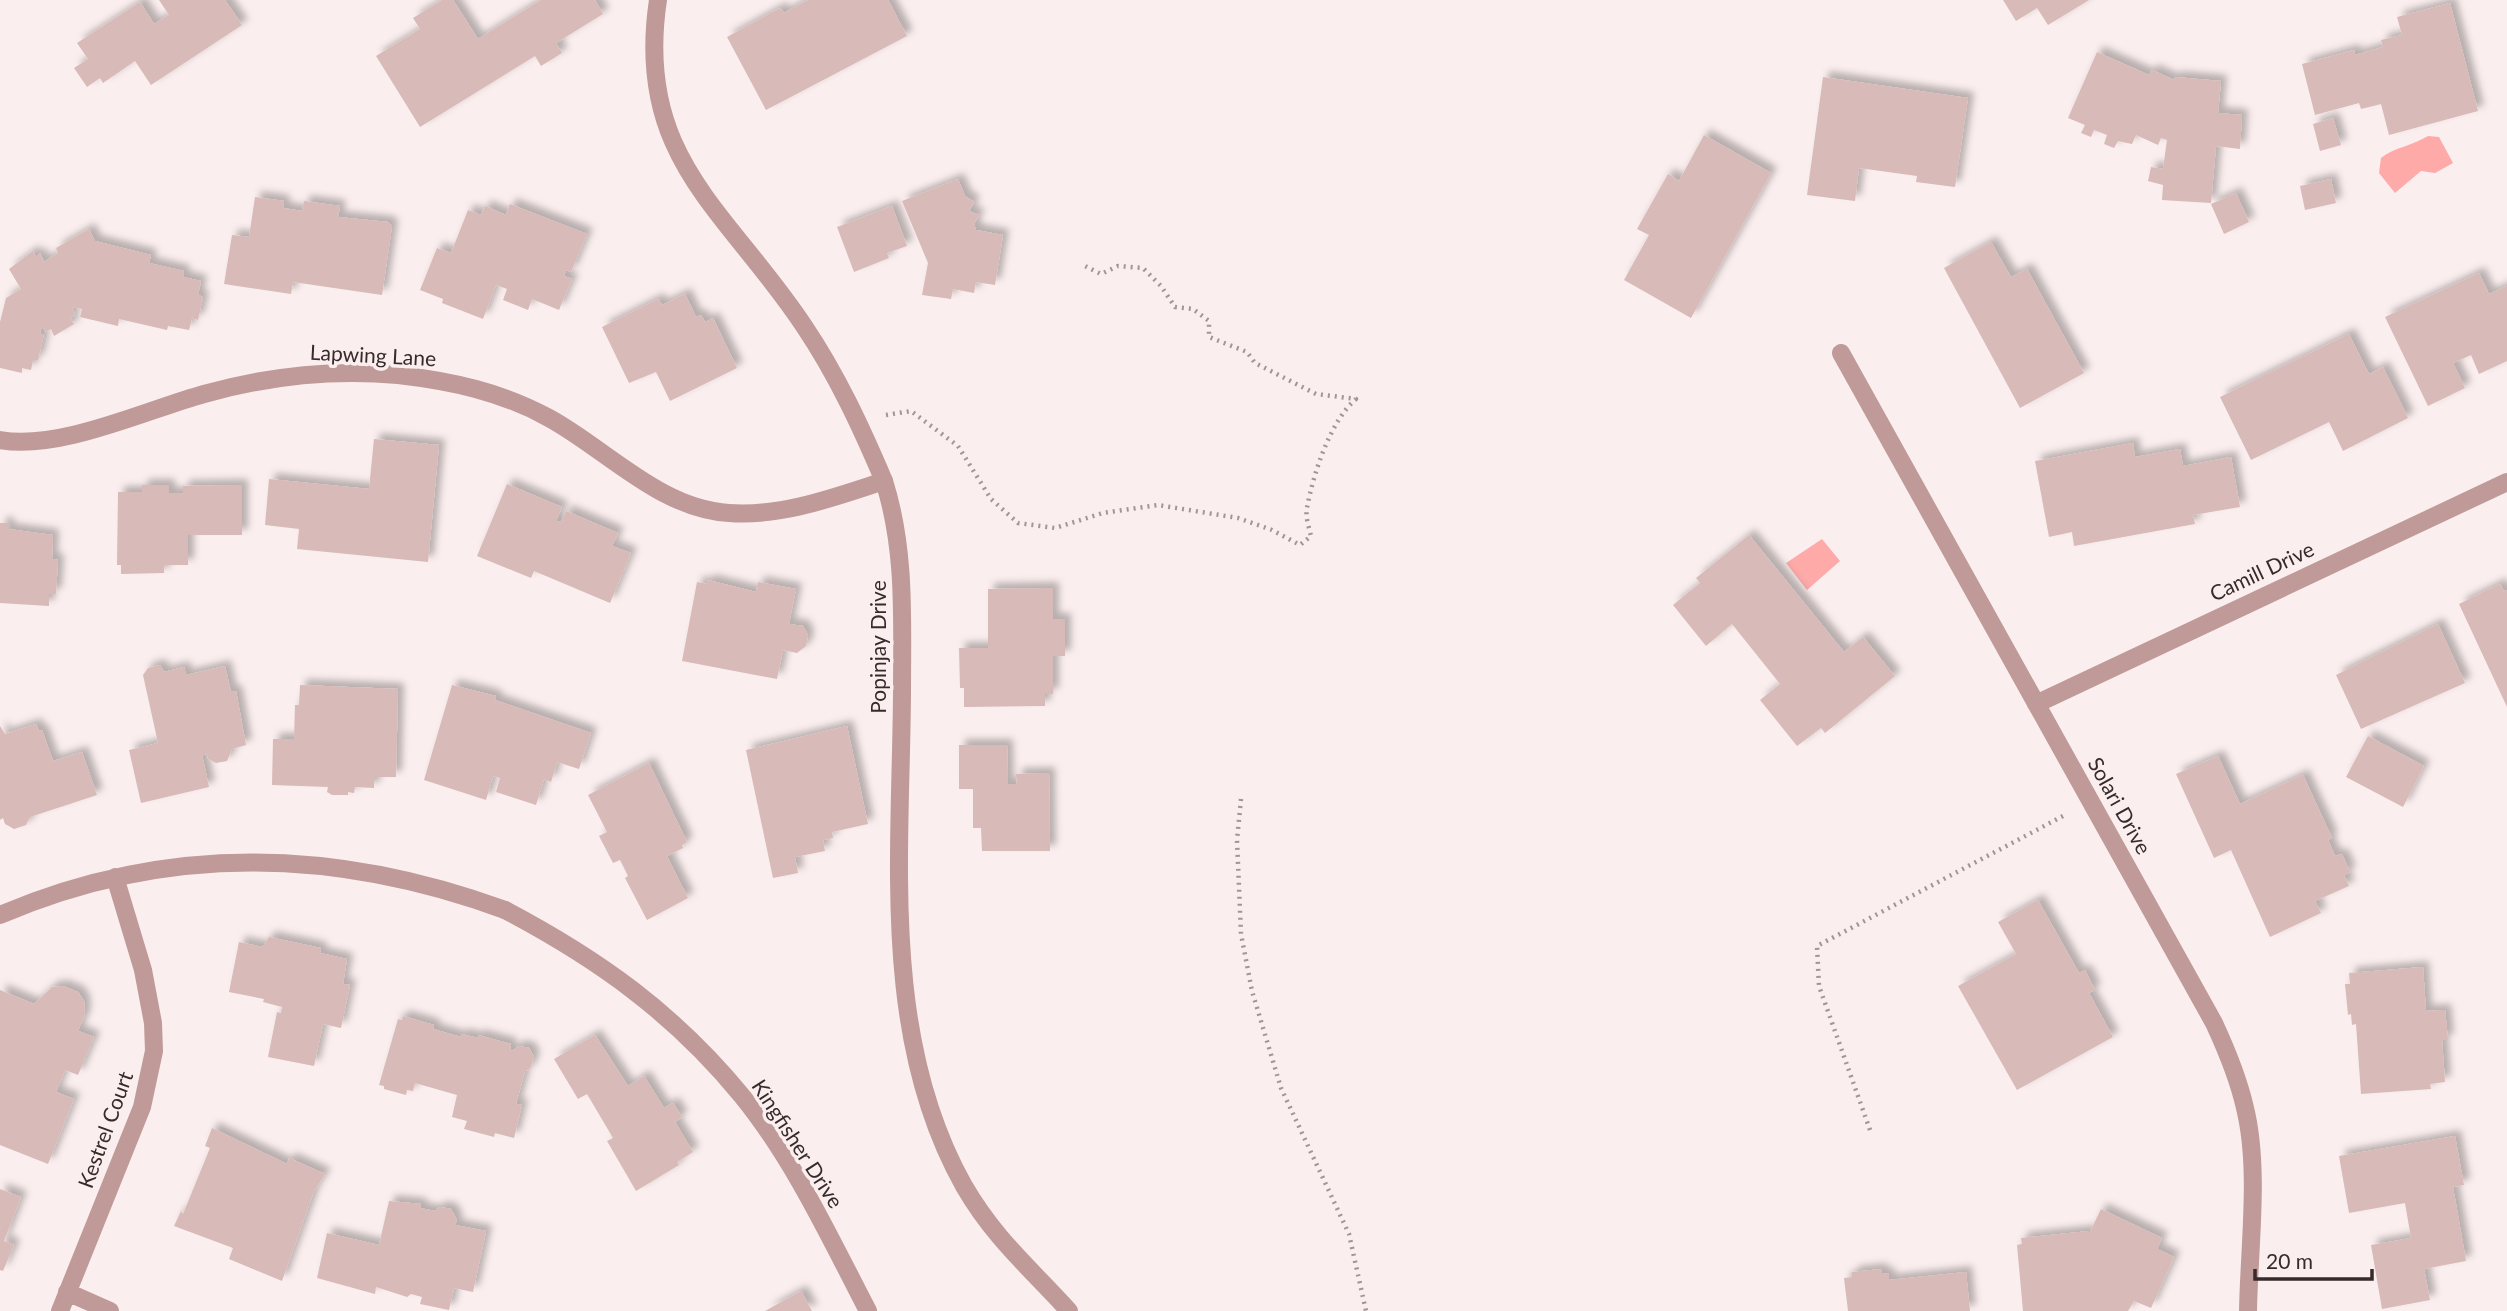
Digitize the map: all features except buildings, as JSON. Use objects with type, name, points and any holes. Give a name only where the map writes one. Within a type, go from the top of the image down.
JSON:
[{"type":"street","name":"Popinjay Drive","points":[[658,0],[654,40],[656,84],[663,121],[680,158],[702,195],[803,324],[857,420],[884,481],[893,510],[902,575],[901,924],[904,992],[911,1042],[944,1146],[965,1187],[1019,1262],[1069,1311]]},
{"type":"street","name":"Solari Drive","points":[[1842,353],[2214,1023],[2234,1065],[2246,1110],[2251,1162],[2248,1311]]},
{"type":"street","name":"Lapwing Lane","points":[[0,440],[34,442],[64,436],[202,395],[291,375],[396,375],[452,382],[503,396],[549,418],[663,493],[692,505],[729,513],[766,511],[811,503],[884,481]]},
{"type":"street","name":"Camill Drive","points":[[2036,704],[2507,482]]},
{"type":"street","name":"Kingfisher Drive","points":[[0,915],[69,889],[115,877],[177,866],[295,862],[406,878],[505,910],[571,945],[608,970],[695,1043],[743,1097],[776,1145],[868,1311]]},
{"type":"street","name":"Kestrel Court","points":[[60,1311],[142,1107],[154,1051],[149,1000],[115,877]]},
{"type":"street","points":[[67,1292],[110,1311]]},
{"type":"path","points":[[857,420],[911,411],[958,446],[991,499],[1018,523],[1055,528],[1103,513],[1158,505],[1238,518],[1272,530],[1300,545],[1311,536],[1306,511],[1328,439],[1342,411],[1356,399],[1316,394],[1255,363],[1247,352],[1209,337],[1209,321],[1193,309],[1175,307],[1161,286],[1143,268],[1118,266],[1101,274],[1085,266]]},
{"type":"path","points":[[1241,799],[1237,839],[1241,934],[1252,991],[1281,1088],[1349,1234],[1366,1311]]},
{"type":"path","points":[[1870,1130],[1819,986],[1817,946],[2091,802]]},
{"type":"shaded area","points":[[2428,136],[2439,137],[2453,163],[2435,173],[2421,171],[2395,193],[2379,173],[2381,158]]},
{"type":"shaded area","points":[[1822,539],[1840,561],[1807,590],[1786,563]]}]
